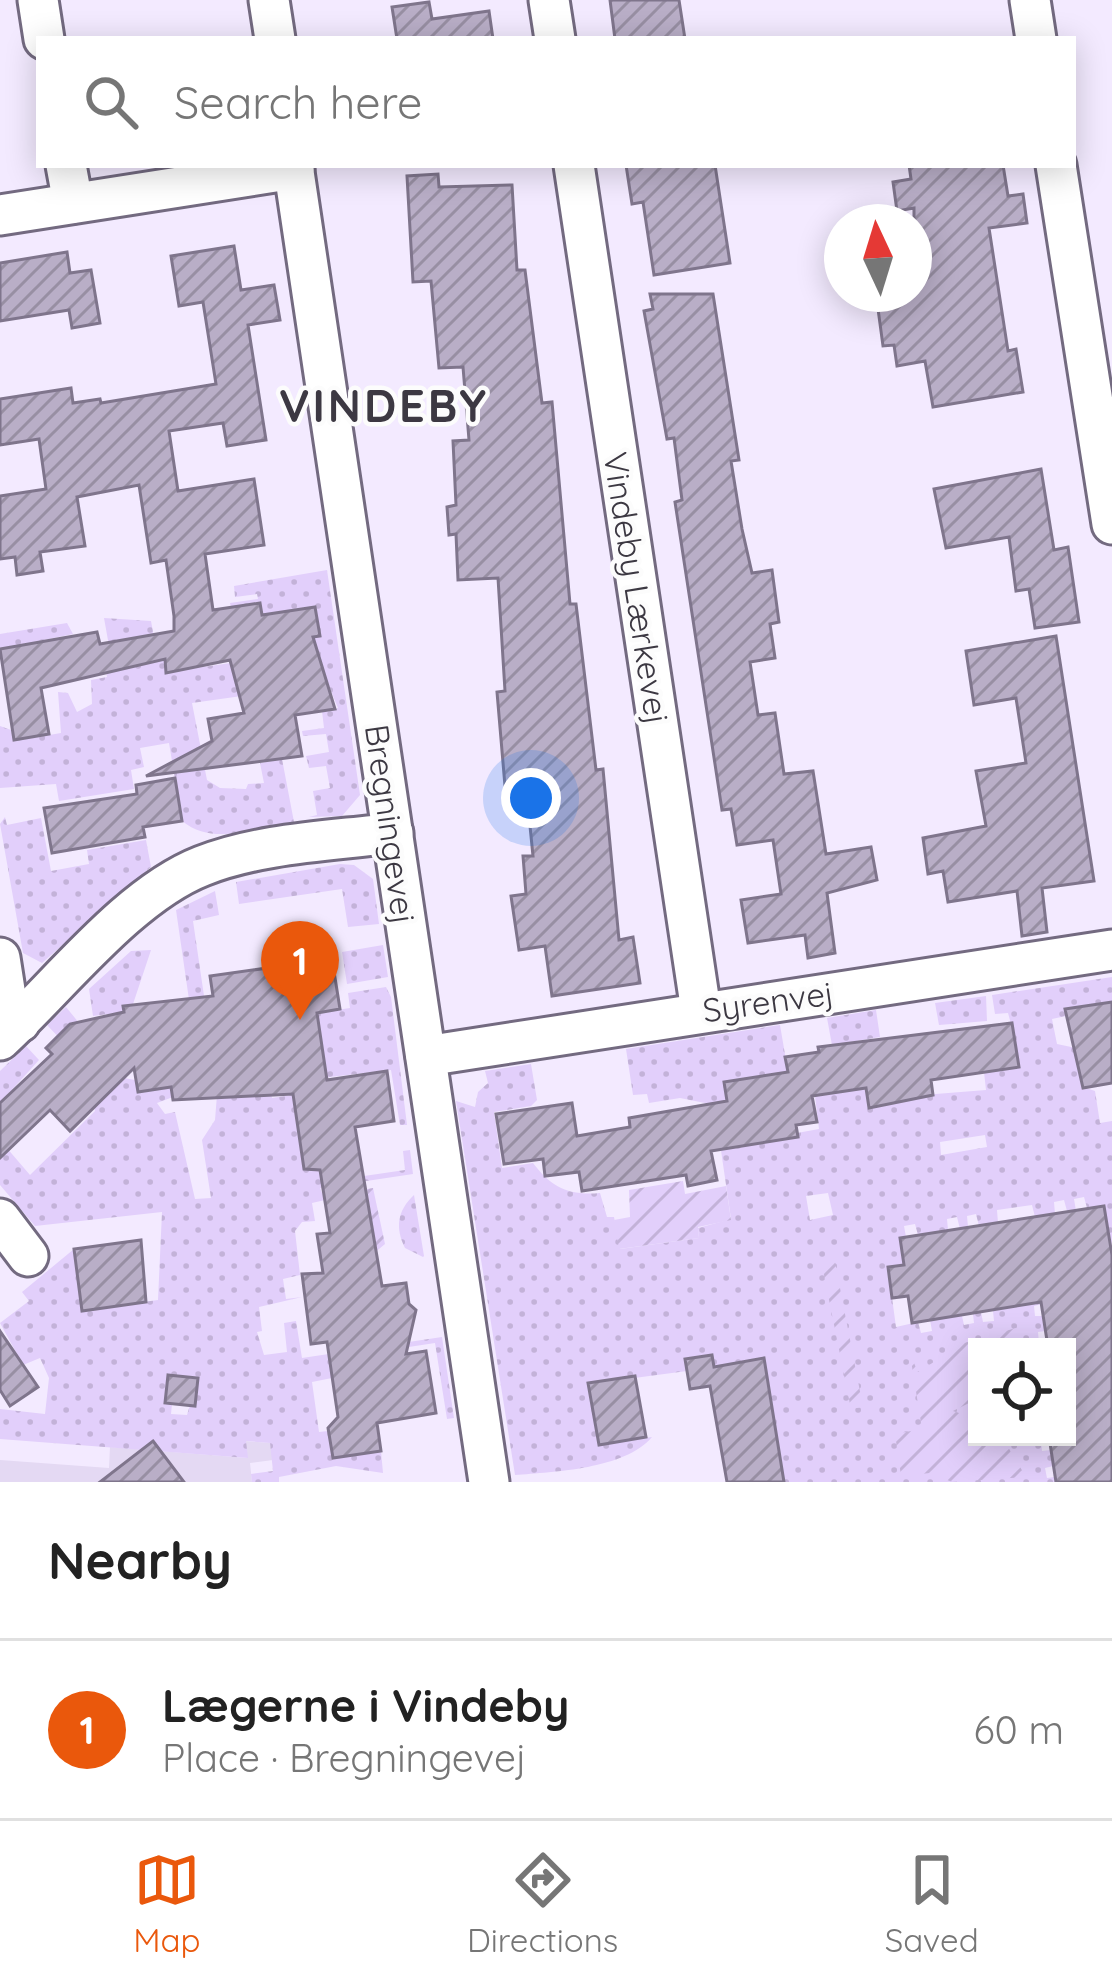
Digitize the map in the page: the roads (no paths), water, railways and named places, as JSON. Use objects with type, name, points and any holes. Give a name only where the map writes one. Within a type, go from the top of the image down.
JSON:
[{"type":"street","points":[[38,0],[44,36]]},
{"type":"street","points":[[269,0],[275,36]]},
{"type":"street","points":[[549,0],[555,36]]},
{"type":"street","points":[[1030,0],[1036,36]]},
{"type":"street","points":[[0,214],[69,184],[281,168]]},
{"type":"street","name":"Bregningevej","points":[[294,168],[489,1482]]},
{"type":"street","name":"Vindeby Lærkevej","points":[[574,168],[701,1011]]},
{"type":"street","points":[[1056,168],[1112,524]]},
{"type":"street","points":[[10,1031],[143,903],[189,871],[244,854],[393,833]]},
{"type":"street","name":"Syrenvej","points":[[425,1055],[1112,950]]},
{"type":"street","points":[[0,958],[10,1031]]},
{"type":"street","points":[[0,1219],[28,1256]]},
{"type":"place","name":"Lægerne i Vindeby","points":[[300,1020]]},
{"type":"district","name":"VINDEBY","points":[[384,405]]}]
